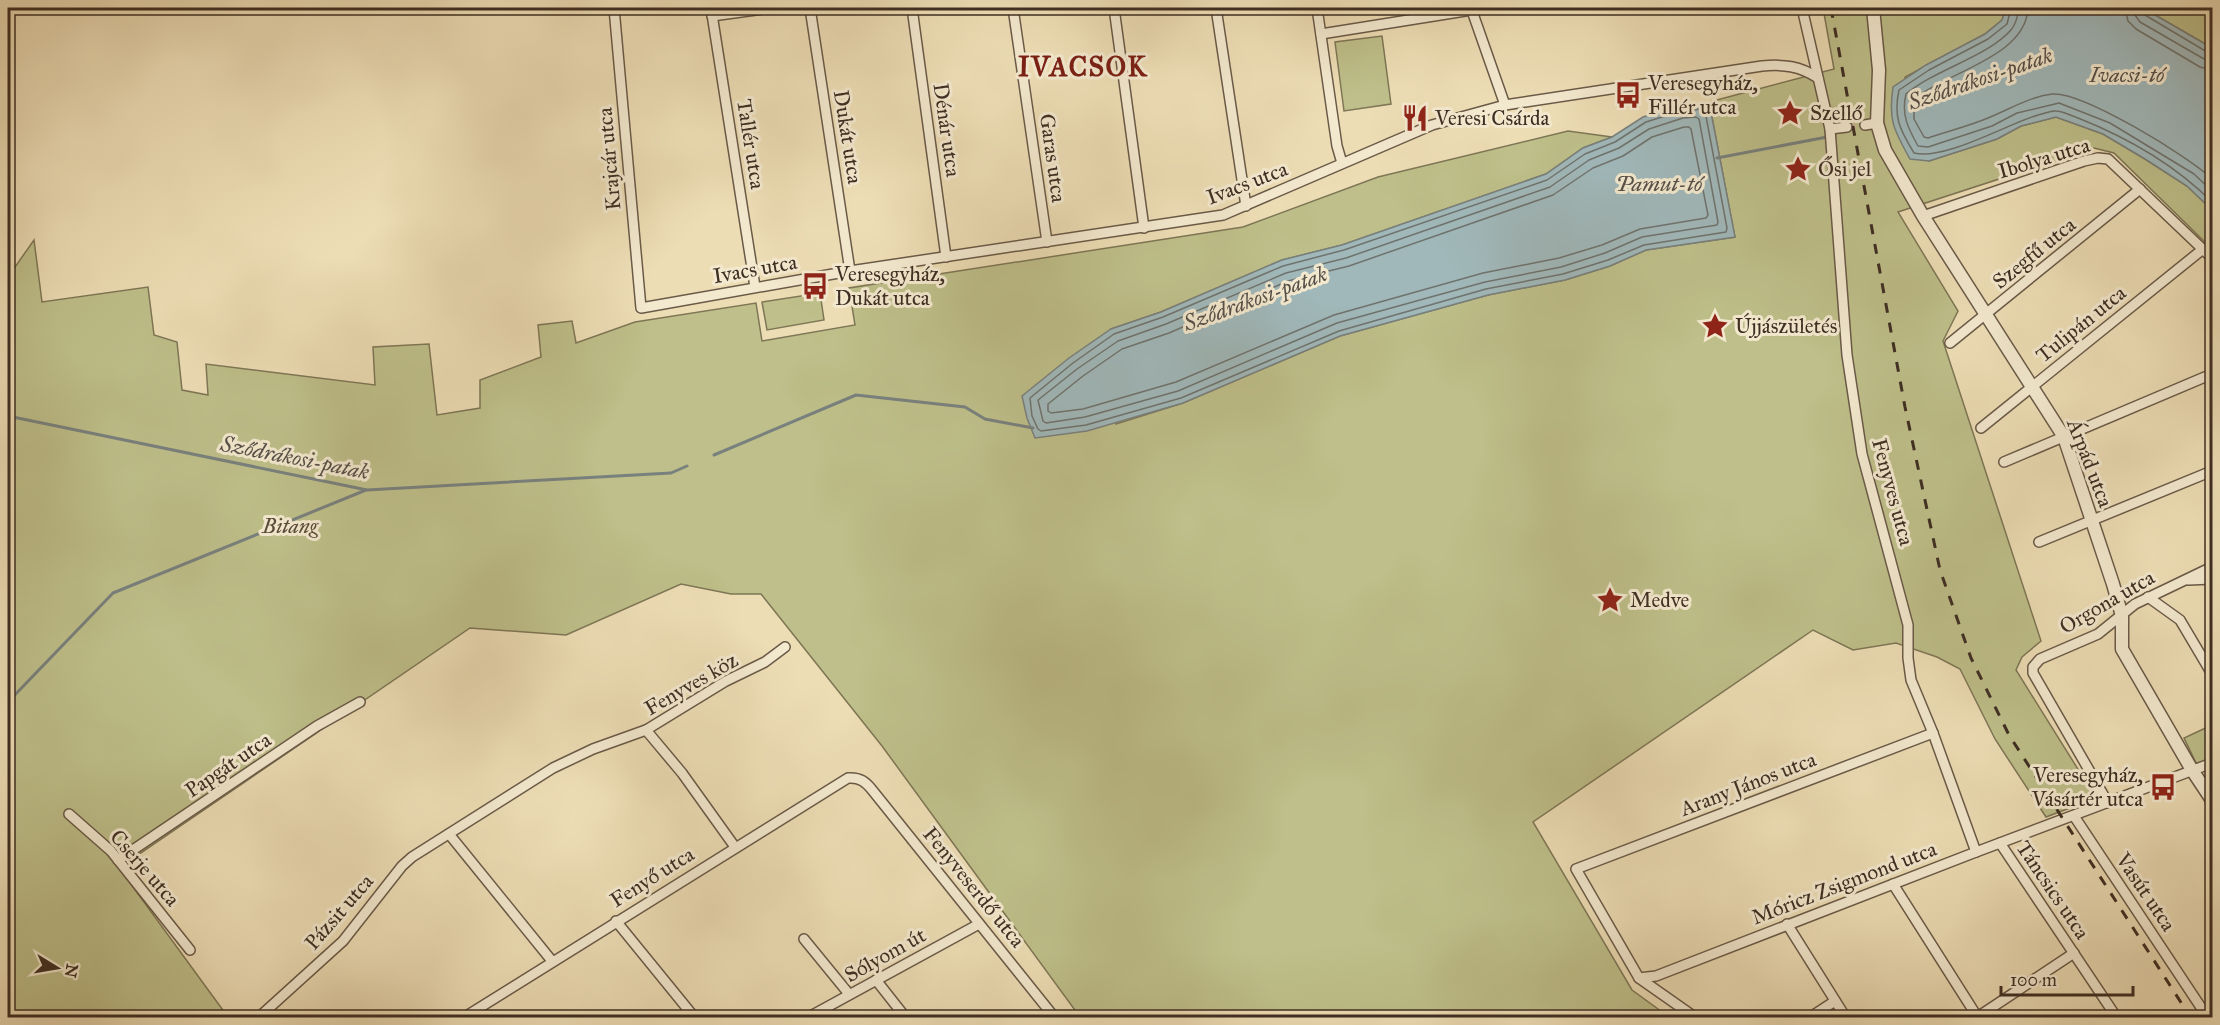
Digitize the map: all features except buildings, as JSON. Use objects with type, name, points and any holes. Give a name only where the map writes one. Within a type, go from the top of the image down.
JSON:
[{"type":"street","name":"Krajcár utca","points":[[614,8],[640,308]]},
{"type":"street","points":[[711,12],[771,8]]},
{"type":"street","name":"Dukát utca","points":[[810,8],[850,271]]},
{"type":"street","name":"Dénár utca","points":[[912,8],[946,257]]},
{"type":"street","name":"Garas utca","points":[[1013,8],[1047,242]]},
{"type":"street","points":[[1114,8],[1144,228]]},
{"type":"street","points":[[1216,8],[1246,206]]},
{"type":"street","points":[[1317,8],[1337,146],[1342,163]]},
{"type":"street","points":[[1321,34],[1472,8],[1484,8]]},
{"type":"street","points":[[1472,8],[1505,105]]},
{"type":"street","name":"Fenyves utca","points":[[1802,8],[1830,129],[1847,355],[1862,454],[1904,604],[1908,625],[1911,680],[1933,733],[1976,852]]},
{"type":"street","name":"Árpád utca","points":[[1873,8],[1879,70],[1871,124],[1923,216],[2064,437],[2114,584],[2122,616],[2122,649],[2192,770],[2212,800]]},
{"type":"street","name":"Tallér utca","points":[[711,12],[755,287]]},
{"type":"street","name":"Ivacs utca","points":[[640,308],[850,271],[1222,215],[1432,125],[1505,105],[1769,65],[1799,68],[1818,78]]},
{"type":"street","points":[[1830,129],[1847,127]]},
{"type":"street","name":"Ibolya utca","points":[[1923,216],[2084,161],[2098,158],[2108,159],[2212,258]]},
{"type":"street","name":"Szegfű utca","points":[[1950,344],[2140,189]]},
{"type":"street","name":"Tulipán utca","points":[[1981,428],[2204,249]]},
{"type":"street","points":[[2004,462],[2212,374]]},
{"type":"street","points":[[2039,542],[2212,471]]},
{"type":"street","name":"Orgona utca","points":[[2108,802],[2033,673],[2033,667],[2040,658],[2098,634],[2135,604],[2212,567]]},
{"type":"street","points":[[2186,580],[2212,579]]},
{"type":"street","points":[[2148,597],[2180,620],[2212,674]]},
{"type":"street","name":"Fenyves köz","points":[[735,847],[682,774],[646,730],[731,678],[765,662],[785,647]]},
{"type":"street","name":"Papgát utca","points":[[118,860],[317,726],[360,702]]},
{"type":"street","name":"Pázsit utca","points":[[258,1017],[343,941],[402,866],[412,857],[553,768],[593,749],[646,730]]},
{"type":"street","name":"Arany János utca","points":[[1639,978],[1576,869],[1933,733]]},
{"type":"street","name":"Móricz Zsigmond utca","points":[[1639,978],[1656,976],[2212,763]]},
{"type":"street","name":"Fenyő utca","points":[[463,1017],[848,778],[864,780]]},
{"type":"street","name":"Fenyveserdő utca","points":[[864,780],[1055,1017]]},
{"type":"street","name":"Cserje utca","points":[[69,814],[111,850],[190,950]]},
{"type":"street","name":"Vasút utca","points":[[2074,816],[2208,1017]]},
{"type":"street","points":[[449,834],[552,961]]},
{"type":"street","name":"Táncsics utca","points":[[2000,843],[2116,1017]]},
{"type":"street","points":[[1893,884],[1977,1017],[2074,953]]},
{"type":"street","points":[[616,921],[695,1017]]},
{"type":"street","name":"Sólyom út","points":[[807,1017],[979,924]]},
{"type":"street","points":[[1787,924],[1846,1017]]},
{"type":"street","points":[[804,939],[849,994]]},
{"type":"street","points":[[1639,978],[1696,1017]]},
{"type":"street","points":[[876,980],[906,1017]]},
{"type":"street","points":[[1809,1017],[1835,1002]]},
{"type":"green space","name":"Bitang","points":[[1823,8],[2006,8],[2002,20],[1985,34],[1905,77],[1929,161],[1997,139],[2021,126],[2056,117],[2103,134],[2145,159],[2187,186],[2212,210],[2212,249],[2114,153],[2094,148],[1898,212],[1958,311],[1943,341],[2041,641],[2022,657],[2016,670],[2096,798],[2046,817],[1995,739],[1960,669],[1937,657],[1896,643],[1853,650],[1813,630],[1533,822],[1632,990],[1669,1017],[1080,1017],[882,746],[761,594],[731,594],[681,584],[566,635],[470,628],[119,868],[228,1017],[8,1018],[8,277],[34,240],[42,302],[148,287],[154,335],[177,342],[182,390],[208,395],[206,364],[375,385],[373,347],[429,344],[437,415],[480,408],[480,380],[541,357],[538,325],[572,321],[576,343],[635,322],[756,303],[762,341],[855,325],[849,288],[1243,227],[1378,177],[1568,131],[1612,137],[1583,148],[1546,174],[1342,245],[1282,260],[1161,312],[1111,329],[1116,424],[1183,403],[1340,336],[1488,295],[1565,280],[1610,266],[1646,250],[1735,237],[1709,102],[1834,69]]},
{"type":"green space","points":[[2143,8],[2212,8],[2212,48],[2211,47]]},
{"type":"green space","points":[[1382,36],[1391,104],[1344,111],[1335,42]]},
{"type":"green space","points":[[820,293],[824,320],[767,330],[762,302]]},
{"type":"green space","points":[[2212,725],[2212,757],[2197,765],[2184,738]]},
{"type":"water","name":"Ivacsi-tó","points":[[2006,8],[2143,8],[2212,48],[2212,210],[2187,186],[2145,159],[2103,134],[2056,117],[2021,126],[1997,139],[1929,161],[1910,159],[1892,117],[1893,87],[1926,65],[1985,34],[2002,20]]},
{"type":"water","name":"Pamut-tó","points":[[1709,102],[1735,237],[1646,250],[1610,266],[1565,280],[1488,295],[1340,336],[1183,403],[1087,431],[1035,438],[1022,396],[1069,358],[1111,329],[1161,312],[1282,260],[1342,245],[1546,174],[1583,148],[1612,137],[1643,117],[1680,105]]},
{"type":"waterway","name":"Sződrákosi-patak","points":[[1717,158],[1827,137]]},
{"type":"waterway","name":"Sződrákosi-patak","points":[[714,455],[856,395],[965,407],[985,419],[1033,428]]},
{"type":"waterway","name":"Sződrákosi-patak","points":[[8,416],[367,490],[671,473],[687,466]]},
{"type":"waterway","points":[[8,702],[113,593],[366,490]]},
{"type":"tunnel","points":[[1847,127],[1865,125]]},
{"type":"railway","points":[[1831,8],[1905,407],[1940,570],[1971,658],[2009,735],[2191,1018]]},
{"type":"place","name":"Veresegyház, Fillér utca","points":[[1628,95]]},
{"type":"place","name":"Szellő","points":[[1790,113]]},
{"type":"place","name":"Veresi Csárda","points":[[1415,118]]},
{"type":"place","name":"Ősi jel","points":[[1798,169]]},
{"type":"place","name":"Veresegyház, Dukát utca","points":[[815,286]]},
{"type":"place","name":"Újjászületés","points":[[1715,326]]},
{"type":"place","name":"Medve","points":[[1610,600]]},
{"type":"place","name":"Veresegyház, Vásártér utca","points":[[2163,787]]},
{"type":"district","name":"IVACSOK","points":[[1083,67]]}]
